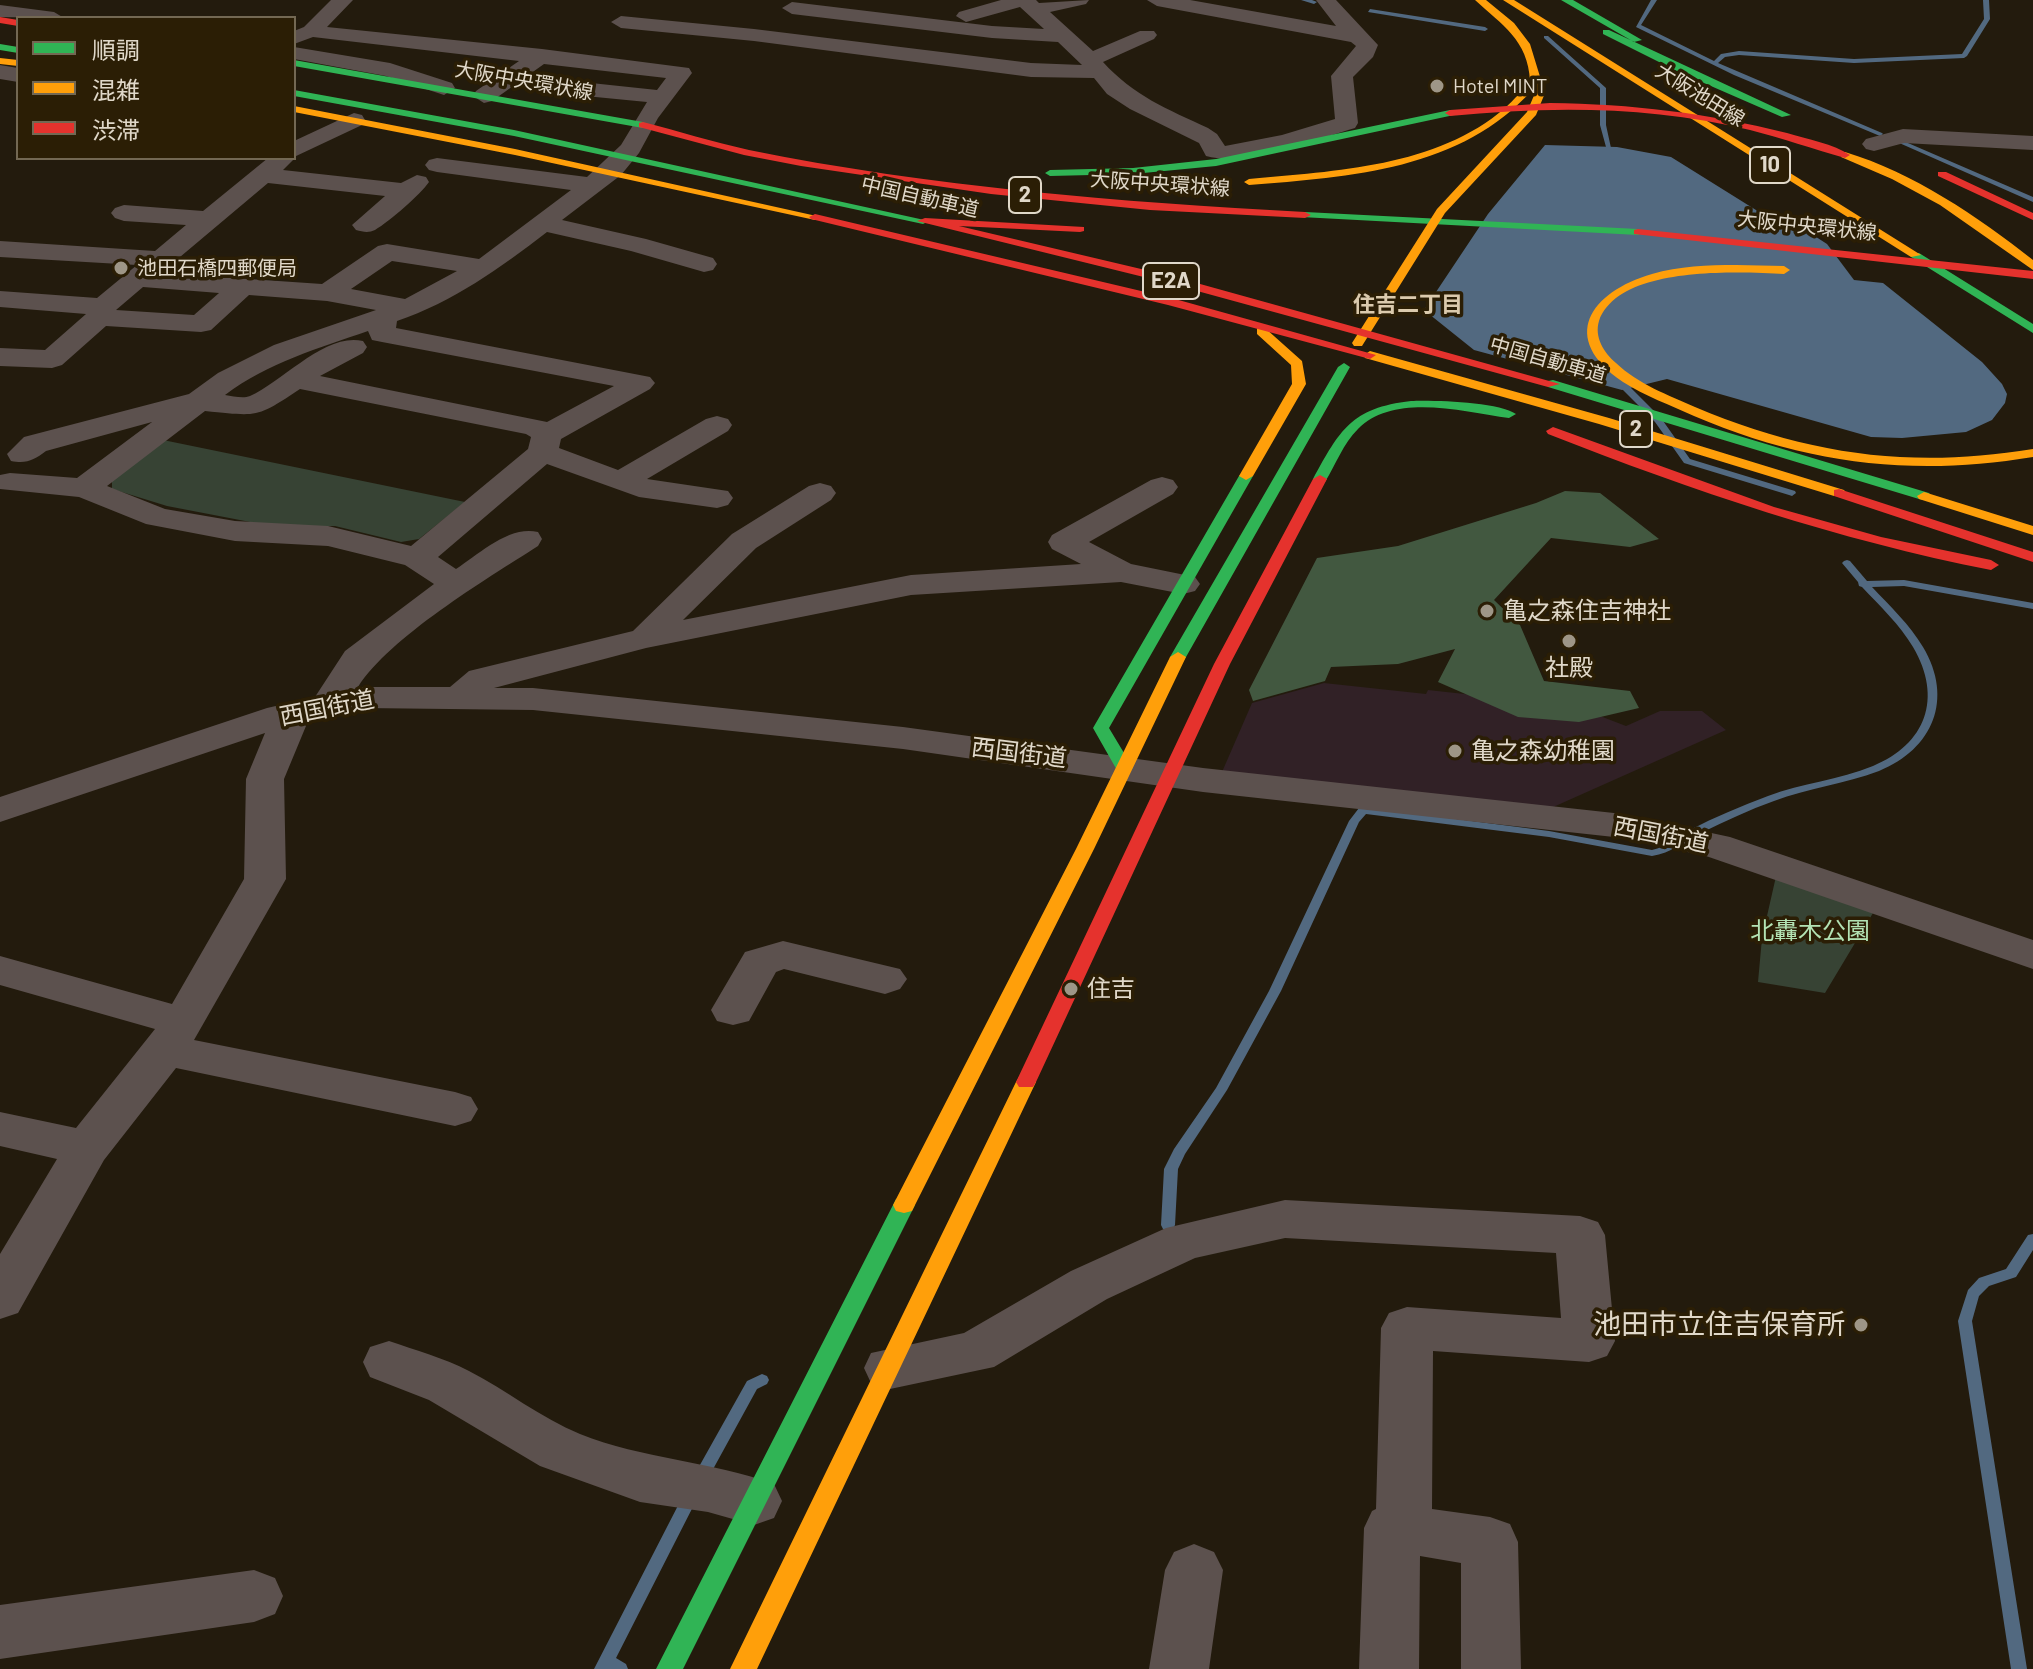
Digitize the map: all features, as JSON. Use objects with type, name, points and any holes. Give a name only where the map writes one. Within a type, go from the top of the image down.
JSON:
[{"type":"main road","points":[[1358,343],[1441,211],[1532,113],[1540,93],[1535,81],[1535,61],[1524,39],[1480,0]]},
{"type":"main road","name":"大阪池田線","points":[[1508,0],[2033,329]]},
{"type":"main road","name":"大阪池田線","points":[[1533,0],[1626,61],[2006,291],[1920,282]]},
{"type":"main road","points":[[1552,0],[1675,67],[1865,147],[2033,225]]},
{"type":"main road","points":[[1566,0],[1678,61],[1807,118]]},
{"type":"main road","name":"大阪中央環状線","points":[[296,63],[648,126],[744,152],[801,163],[991,191],[1150,207],[1667,246],[1875,268],[2033,290]]},
{"type":"main road","name":"中国自動車道","points":[[296,79],[695,154],[991,219],[1236,278]]},
{"type":"main road","points":[[1230,184],[1333,173],[1419,155],[1500,120],[1535,81]]},
{"type":"main road","name":"中国自動車道","points":[[296,93],[782,189],[1128,270],[1638,408],[2033,531]]},
{"type":"main road","points":[[1027,173],[1101,173],[1200,166],[1280,151],[1411,119],[1479,110],[1551,107],[1661,113],[1772,133],[1852,159],[1925,190],[1980,225],[2033,266]]},
{"type":"main road","name":"2","points":[[296,109],[464,140],[602,178],[787,209],[1072,277],[1658,435],[2033,557]]},
{"type":"main road","name":"2","points":[[648,126],[760,148]]},
{"type":"main road","points":[[1867,142],[1897,154]]},
{"type":"main road","name":"10","points":[[1741,147],[1803,199],[1959,294],[2033,347]]},
{"type":"main road","points":[[760,148],[984,171]]},
{"type":"main road","points":[[760,148],[858,165],[973,177],[1087,184],[1193,185]]},
{"type":"main road","points":[[1921,165],[2033,217]]},
{"type":"main road","name":"2","points":[[787,209],[1094,229]]},
{"type":"main road","name":"大阪中央環状線","points":[[1258,231],[1399,225],[1662,233],[2033,275]]},
{"type":"main road","points":[[1804,271],[1759,269],[1682,273],[1640,282],[1604,300],[1591,321],[1591,338],[1610,365],[1644,388],[1690,410],[1751,432],[1860,458],[1952,465],[2002,461],[2033,453]]},
{"type":"main road","points":[[1356,310],[1398,320]]},
{"type":"main road","name":"2","points":[[1234,320],[1523,419],[1767,511],[1913,552],[2033,571]]},
{"type":"main road","points":[[1124,768],[1101,728],[1299,384],[1297,364],[1261,331]]},
{"type":"main road","points":[[669,1669],[715,1491],[860,1294],[1184,644],[1344,367]]},
{"type":"main road","name":"中国自動車道","points":[[1592,374],[1961,483]]},
{"type":"main road","points":[[743,1669],[1272,566],[1349,429],[1367,416],[1407,407],[1438,405],[1523,419]]},
{"type":"street","points":[[302,34],[343,0]]},
{"type":"street","points":[[571,58],[655,0]]},
{"type":"street","points":[[966,16],[1024,0],[1038,9],[1061,36],[1138,104],[1205,136],[1212,149],[1219,153],[1274,143],[1329,118]]},
{"type":"street","points":[[1038,9],[1079,0]]},
{"type":"street","points":[[1157,0],[1360,37]]},
{"type":"street","points":[[868,16],[896,1],[907,2]]},
{"type":"street","points":[[754,35],[798,4],[992,32],[1061,36]]},
{"type":"street","points":[[1249,124],[1329,118],[1348,121],[1342,79],[1365,52],[1367,45],[1349,29],[1341,5]]},
{"type":"street","points":[[668,28],[702,7]]},
{"type":"street","points":[[608,35],[668,28],[754,35],[1031,70],[1101,73]]},
{"type":"street","points":[[8,471],[35,444],[57,437],[197,401],[253,407],[391,320],[484,268],[544,224],[602,178],[631,148],[648,126],[662,97],[681,73],[542,55],[302,34]]},
{"type":"street","points":[[949,82],[1101,73],[1147,35]]},
{"type":"street","points":[[296,53],[390,70],[444,88]]},
{"type":"street","points":[[484,96],[542,55]]},
{"type":"street","points":[[544,85],[662,97]]},
{"type":"street","points":[[296,119],[354,120]]},
{"type":"street","points":[[296,149],[354,120]]},
{"type":"street","points":[[1177,121],[1220,123]]},
{"type":"street","points":[[1867,142],[1903,136],[2033,143]]},
{"type":"street","points":[[365,225],[464,140]]},
{"type":"street","points":[[0,357],[52,359],[274,160],[407,191]]},
{"type":"street","points":[[437,165],[602,178]]},
{"type":"street","points":[[124,213],[208,219]]},
{"type":"street","points":[[544,224],[637,244],[704,264]]},
{"type":"street","points":[[0,249],[163,259]]},
{"type":"street","points":[[327,293],[387,252],[484,268]]},
{"type":"street","points":[[138,279],[327,293],[455,350],[577,367],[640,383],[545,443],[417,558]]},
{"type":"street","points":[[0,299],[201,324],[243,286]]},
{"type":"street","points":[[84,488],[228,379],[284,351],[391,320]]},
{"type":"street","points":[[296,380],[535,427],[545,443],[620,482],[650,490],[717,498]]},
{"type":"street","points":[[620,482],[717,425]]},
{"type":"street","points":[[8,471],[84,488],[157,517],[235,531],[328,536],[417,558],[456,584]]},
{"type":"street","points":[[1121,572],[1064,542],[1162,487]]},
{"type":"street","points":[[645,638],[744,541],[820,493]]},
{"type":"street","points":[[328,705],[358,659],[456,584],[526,539]]},
{"type":"street","points":[[454,696],[482,679],[645,638],[911,585],[1121,572],[1183,584]]},
{"type":"street","name":"西国街道","points":[[0,810],[280,716],[364,697],[533,699],[872,735],[1171,775],[1623,826],[1716,846],[2033,955]]},
{"type":"street","points":[[0,1299],[87,1148],[174,1036],[265,879],[265,779],[287,726],[280,716]]},
{"type":"street","points":[[733,1010],[760,962],[783,955],[885,979]]},
{"type":"street","points":[[0,970],[174,1036],[455,1109]]},
{"type":"street","points":[[0,1129],[87,1148]]},
{"type":"street","points":[[890,1368],[975,1352],[1089,1285],[1184,1241],[1285,1219],[1580,1235],[1589,1341],[1407,1328],[1404,1529]]},
{"type":"street","points":[[860,1294],[917,1311]]},
{"type":"street","points":[[389,1362],[448,1385],[559,1450],[640,1478],[715,1491]]},
{"type":"street","points":[[1389,1669],[1392,1528],[1490,1542],[1491,1669]]},
{"type":"street","points":[[1179,1669],[1194,1570]]},
{"type":"street","points":[[0,1632],[254,1596]]},
{"type":"shaded area","name":"亀之森幼稚園","points":[[1324,683],[1426,694],[1428,690],[1574,706],[1626,726],[1660,711],[1702,711],[1726,730],[1542,812],[1222,772],[1252,703]]},
{"type":"green space","points":[[163,440],[465,502],[419,539],[401,542],[335,526],[271,526],[167,506],[112,489],[112,478]]},
{"type":"green space","points":[[1565,491],[1600,493],[1659,539],[1630,547],[1551,538],[1494,600],[1520,625],[1544,681],[1630,691],[1639,708],[1579,722],[1518,717],[1438,682],[1455,649],[1398,664],[1331,667],[1325,681],[1253,701],[1249,690],[1317,558],[1398,546]]},
{"type":"green space","name":"北轟木公園","points":[[1777,872],[1876,908],[1825,993],[1758,982],[1762,938]]},
{"type":"water","points":[[1545,145],[1617,147],[1671,157],[1764,215],[1796,224],[1827,244],[1854,280],[1883,283],[1982,362],[2002,384],[2007,394],[2005,403],[1992,420],[1966,432],[1902,438],[1871,437],[1667,379],[1622,390],[1474,350],[1424,310],[1488,214]]},
{"type":"waterway","points":[[1304,0],[1314,2]]},
{"type":"waterway","points":[[1654,0],[1638,26],[1715,63]]},
{"type":"waterway","points":[[1715,63],[1723,55],[1739,53],[1854,61],[1964,56],[1987,19],[1986,0]]},
{"type":"waterway","points":[[1370,11],[1485,29]]},
{"type":"waterway","points":[[1546,37],[1603,88],[1603,125],[1609,147]]},
{"type":"waterway","points":[[1715,63],[1880,134]]},
{"type":"waterway","points":[[1899,141],[2033,200]]},
{"type":"waterway","points":[[1625,387],[1658,420],[1687,461],[1792,493]]},
{"type":"waterway","points":[[1847,563],[1865,584]]},
{"type":"waterway","points":[[1865,584],[1904,583],[2033,606]]},
{"type":"waterway","points":[[1168,1225],[1171,1169],[1221,1090],[1275,991],[1354,821],[1363,810],[1549,834],[1652,853],[1670,848],[1689,835],[1769,799],[1851,777],[1894,760],[1911,747],[1924,731],[1931,711],[1932,688],[1928,667],[1919,648],[1865,584]]},
{"type":"waterway","points":[[2019,1669],[1965,1321],[1973,1294],[1984,1282],[2011,1273],[2033,1239]]},
{"type":"waterway","points":[[701,1477],[752,1385],[762,1380]]},
{"type":"waterway","points":[[606,1661],[691,1495]]},
{"type":"waterway","points":[[602,1669],[606,1661]]},
{"type":"waterway","points":[[606,1661],[620,1669]]},
{"type":"traffic: fast","points":[[1566,0],[1637,40]]},
{"type":"traffic: fast","points":[[1606,32],[1684,71],[1786,115]]},
{"type":"traffic: fast","points":[[0,47],[16,50]]},
{"type":"traffic: fast","points":[[296,63],[643,125]]},
{"type":"traffic: fast","points":[[296,93],[514,133],[923,221]]},
{"type":"traffic: fast","points":[[1050,173],[1133,171],[1216,163],[1450,113]]},
{"type":"traffic: fast","points":[[1305,215],[1638,232]]},
{"type":"traffic: fast","points":[[1915,255],[2033,329]]},
{"type":"traffic: fast","points":[[1178,657],[1344,367]]},
{"type":"traffic: fast","points":[[1553,384],[1924,496]]},
{"type":"traffic: fast","points":[[1320,479],[1346,434],[1357,422],[1373,413],[1391,407],[1431,404],[1509,414]]},
{"type":"traffic: fast","points":[[1124,768],[1101,728],[1246,476]]},
{"type":"traffic: fast","points":[[669,1669],[904,1205]]},
{"type":"traffic: slow","points":[[1249,182],[1325,175],[1406,160],[1444,148],[1479,132],[1510,109],[1535,81],[1531,55],[1519,34],[1480,0]]},
{"type":"traffic: slow","points":[[1508,0],[1915,255]]},
{"type":"traffic: slow","points":[[0,61],[16,63]]},
{"type":"traffic: slow","points":[[1358,343],[1441,211],[1532,113],[1540,93],[1535,81]]},
{"type":"traffic: slow","points":[[296,109],[515,152],[815,217]]},
{"type":"traffic: slow","points":[[1845,155],[1944,202],[2033,266]]},
{"type":"traffic: slow","points":[[1784,270],[1683,271],[1633,284],[1613,296],[1597,313],[1592,327],[1594,341],[1611,366],[1646,390],[1726,425],[1812,451],[1900,463],[1944,464],[2033,453]]},
{"type":"traffic: slow","points":[[1246,476],[1299,384],[1297,364],[1261,331]]},
{"type":"traffic: slow","points":[[1370,355],[1604,421],[1839,493]]},
{"type":"traffic: slow","points":[[1924,496],[2033,531]]},
{"type":"traffic: slow","points":[[904,1205],[1085,849],[1178,657]]},
{"type":"traffic: slow","points":[[743,1669],[1026,1082]]},
{"type":"traffic: jam","points":[[0,20],[16,23]]},
{"type":"traffic: jam","points":[[1450,113],[1550,106],[1650,110],[1749,127],[1845,155]]},
{"type":"traffic: jam","points":[[643,125],[744,152],[801,163],[991,191],[1150,207],[1305,215]]},
{"type":"traffic: jam","points":[[1942,174],[2033,217]]},
{"type":"traffic: jam","points":[[815,217],[1171,302],[1370,355]]},
{"type":"traffic: jam","points":[[923,221],[1171,280],[1553,384]]},
{"type":"traffic: jam","points":[[925,221],[1080,229]]},
{"type":"traffic: jam","points":[[1638,232],[2033,275]]},
{"type":"traffic: jam","points":[[1553,431],[1769,510],[1879,541],[1991,565]]},
{"type":"traffic: jam","points":[[1026,1082],[1222,664],[1320,479]]},
{"type":"traffic: jam","points":[[1839,493],[2033,557]]},
{"type":"place","name":"Hotel MINT","points":[[1437,86]]},
{"type":"place","name":"池田石橋四郵便局","points":[[121,268]]},
{"type":"place","name":"亀之森住吉神社","points":[[1487,611]]},
{"type":"place","name":"社殿","points":[[1569,641]]},
{"type":"place","name":"亀之森幼稚園","points":[[1455,751]]},
{"type":"place","name":"住吉","points":[[1071,989]]},
{"type":"place","name":"池田市立住吉保育所","points":[[1861,1325]]},
{"type":"district","name":"住吉二丁目","points":[[1408,305]]}]
